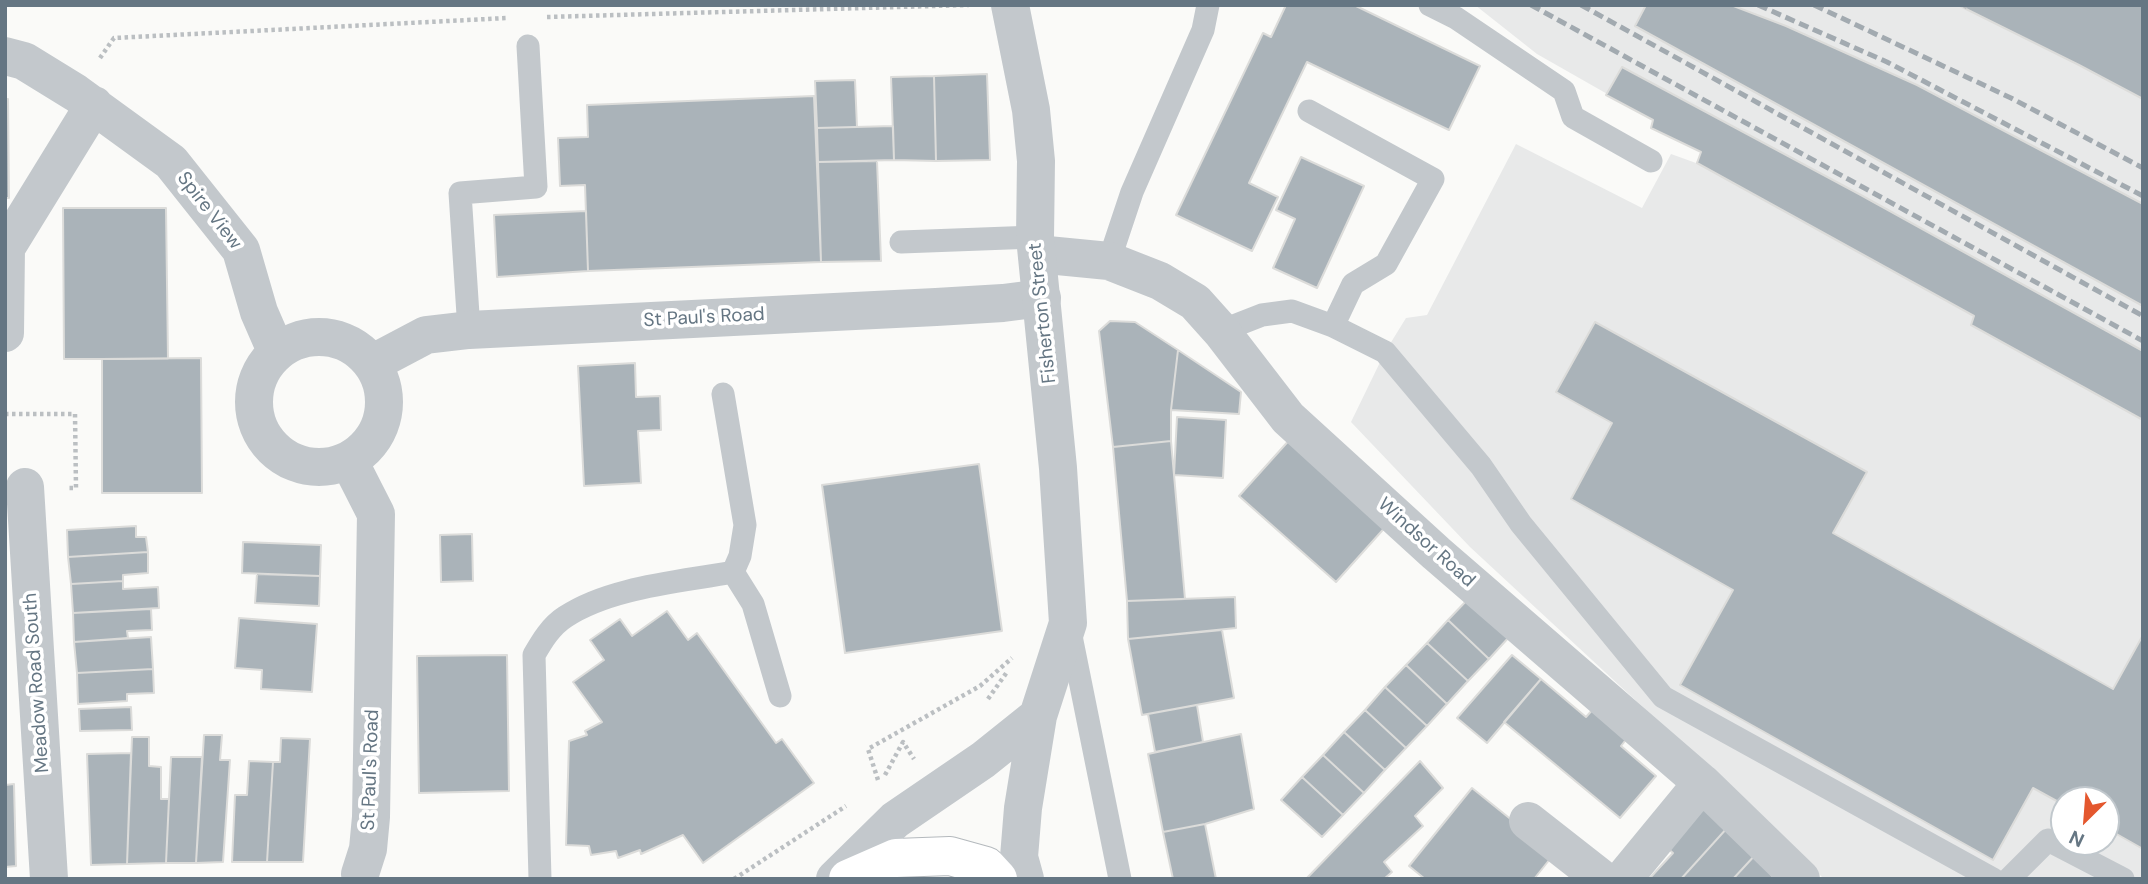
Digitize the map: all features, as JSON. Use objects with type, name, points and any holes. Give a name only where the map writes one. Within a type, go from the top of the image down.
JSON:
[{"type":"highway","points":[[848,879],[896,858],[950,856],[986,866],[998,879]]},
{"type":"street","name":"Fisherton Street","points":[[1010,5],[1031,110],[1036,161],[1036,246],[1058,468],[1068,623],[1038,716],[1023,808],[1019,857],[1025,879]]},
{"type":"street","name":"Spire View","points":[[5,56],[24,61],[94,105],[171,162],[241,250],[259,312],[276,351]]},
{"type":"street","points":[[5,333],[6,248],[94,105]]},
{"type":"street","name":"Windsor Road","points":[[1036,246],[1109,261],[1180,291],[1195,302],[1221,331],[1288,418],[1436,553],[1702,783],[1801,879]]},
{"type":"street","name":"St Paul's Road","points":[[373,363],[426,335],[469,330],[963,305],[1042,298]]},
{"type":"street","points":[[316,336],[338,339],[358,348],[373,363],[382,380],[385,399],[383,417],[376,435],[365,450],[349,461],[329,467],[307,467],[288,459],[271,446],[259,428],[254,408],[255,387],[263,367],[276,351],[295,340],[316,336]]},
{"type":"street","name":"St Paul's Road","points":[[349,461],[376,514],[371,817],[368,849],[360,877]]},
{"type":"street","name":"Meadow Road South","points":[[25,487],[50,879]]},
{"type":"street","points":[[835,879],[895,820],[983,760],[1038,716]]},
{"type":"street","points":[[1623,879],[1702,783]]},
{"type":"street","points":[[1528,821],[1602,879]]},
{"type":"lane","points":[[1109,261],[1132,192],[1203,30],[1208,5]]},
{"type":"lane","points":[[1430,5],[1457,18],[1564,92],[1573,117],[1651,160]]},
{"type":"lane","points":[[469,330],[460,193],[536,187],[528,46]]},
{"type":"lane","points":[[1309,111],[1433,178],[1386,264],[1353,284],[1333,326]]},
{"type":"lane","points":[[901,242],[1036,246]]},
{"type":"lane","points":[[1221,331],[1262,315],[1292,311],[1333,326],[1385,352],[1482,466],[1521,524],[1662,697],[1993,879]]},
{"type":"lane","points":[[723,394],[744,525],[740,556],[733,572]]},
{"type":"lane","points":[[733,572],[753,604],[780,696]]},
{"type":"lane","points":[[540,879],[534,654],[544,637],[565,617],[603,599],[647,587],[733,572]]},
{"type":"lane","name":"Fisherton Street","points":[[1068,623],[1120,879]]},
{"type":"lane","points":[[2009,879],[2048,840],[2123,879]]},
{"type":"path","points":[[5,414],[75,414],[76,488],[25,487]]},
{"type":"path","points":[[916,762],[903,742],[879,785],[868,748],[980,686],[1020,652]]},
{"type":"path","points":[[734,879],[857,799]]},
{"type":"shaded area","points":[[1475,5],[2143,5],[2143,879],[1824,879],[1755,811],[1470,547],[1351,422],[1385,352],[1406,318],[1427,315],[1516,144],[1642,208],[1671,154],[1696,163],[1701,152],[1651,128],[1653,120],[1537,54]]},
{"type":"building","points":[[1286,5],[1354,5],[1480,66],[1449,130],[1307,62],[1249,183],[1278,197],[1252,251],[1176,215],[1263,33],[1271,37]]},
{"type":"building","points":[[1646,5],[1731,5],[1786,26],[1917,85],[2143,204],[2143,306],[1635,26]]},
{"type":"building","points":[[1958,5],[2143,5],[2143,99],[2079,65]]},
{"type":"building","points":[[1622,67],[2143,351],[2143,420],[1971,325],[1974,316],[1697,163],[1701,152],[1651,128],[1653,120],[1606,95]]},
{"type":"building","points":[[987,74],[990,160],[936,161],[934,76]]},
{"type":"building","points":[[934,76],[936,161],[894,160],[891,77]]},
{"type":"building","points":[[855,80],[857,127],[817,128],[815,81]]},
{"type":"building","points":[[814,96],[821,262],[588,271],[585,185],[560,186],[558,138],[588,137],[587,105]]},
{"type":"building","points":[[5,99],[8,99],[9,198],[5,198]]},
{"type":"building","points":[[893,126],[894,160],[818,162],[817,128]]},
{"type":"building","points":[[1301,157],[1364,186],[1317,288],[1273,268],[1295,219],[1276,210]]},
{"type":"building","points":[[877,161],[881,261],[821,262],[818,162]]},
{"type":"building","points":[[63,208],[166,208],[168,359],[64,359]]},
{"type":"building","points":[[586,211],[588,271],[497,277],[494,215]]},
{"type":"building","points":[[1110,321],[1135,322],[1178,350],[1171,410],[1171,441],[1113,447],[1099,331]]},
{"type":"building","points":[[1595,322],[1867,472],[1833,533],[2113,689],[2143,635],[2143,849],[2120,836],[2120,786],[2050,786],[2050,797],[2033,788],[1993,860],[1680,685],[1733,590],[1571,499],[1612,423],[1556,392]]},
{"type":"building","points":[[1178,350],[1241,392],[1239,414],[1171,410]]},
{"type":"building","points":[[201,358],[202,493],[102,493],[102,359]]},
{"type":"building","points":[[635,363],[636,397],[660,396],[661,430],[638,431],[641,483],[584,486],[578,366]]},
{"type":"building","points":[[1177,417],[1226,420],[1223,478],[1174,475]]},
{"type":"building","points":[[1292,437],[1389,523],[1336,582],[1239,496]]},
{"type":"building","points":[[1171,441],[1185,599],[1127,601],[1113,447]]},
{"type":"building","points":[[979,464],[1002,631],[845,653],[822,485]]},
{"type":"building","points":[[136,526],[136,537],[146,537],[148,552],[68,557],[67,530]]},
{"type":"building","points":[[472,534],[473,581],[441,582],[440,535]]},
{"type":"building","points":[[243,542],[321,545],[320,576],[242,573]]},
{"type":"building","points":[[148,552],[148,573],[123,575],[123,581],[71,584],[68,557]]},
{"type":"building","points":[[257,574],[320,576],[319,606],[255,603]]},
{"type":"building","points":[[123,581],[123,589],[158,587],[159,608],[73,613],[71,584]]},
{"type":"building","points":[[1235,597],[1236,628],[1128,639],[1127,601]]},
{"type":"building","points":[[1469,598],[1510,636],[1489,659],[1448,620]]},
{"type":"building","points":[[151,609],[152,630],[127,631],[128,638],[74,642],[73,613]]},
{"type":"building","points":[[667,611],[688,640],[697,633],[776,743],[782,739],[814,783],[703,863],[683,835],[641,854],[640,850],[618,858],[616,851],[591,855],[589,846],[566,845],[569,741],[587,735],[585,731],[602,722],[573,682],[604,660],[590,640],[620,619],[632,636]]},
{"type":"building","points":[[239,618],[317,624],[312,692],[261,689],[262,670],[235,668]]},
{"type":"building","points":[[1448,620],[1489,659],[1468,681],[1427,643]]},
{"type":"building","points":[[1222,630],[1234,698],[1142,715],[1128,639]]},
{"type":"building","points":[[151,637],[153,669],[77,673],[74,642]]},
{"type":"building","points":[[1427,643],[1468,681],[1447,704],[1406,665]]},
{"type":"building","points":[[507,655],[509,791],[419,793],[417,656]]},
{"type":"building","points":[[1512,655],[1541,679],[1487,743],[1457,718]]},
{"type":"building","points":[[1406,665],[1447,704],[1427,726],[1385,687]]},
{"type":"building","points":[[153,669],[154,693],[127,694],[127,701],[78,704],[77,673]]},
{"type":"building","points":[[1541,679],[1586,717],[1594,708],[1628,737],[1621,746],[1656,776],[1620,818],[1504,722]]},
{"type":"building","points":[[1385,687],[1427,726],[1406,748],[1365,710]]},
{"type":"building","points":[[1197,705],[1203,742],[1155,752],[1148,714]]},
{"type":"building","points":[[131,707],[132,730],[80,731],[79,709]]},
{"type":"building","points":[[1365,710],[1406,748],[1385,770],[1344,732]]},
{"type":"building","points":[[1344,732],[1385,770],[1364,793],[1323,755]]},
{"type":"building","points":[[1241,734],[1254,809],[1205,824],[1163,832],[1148,754]]},
{"type":"building","points":[[204,735],[222,735],[220,760],[230,760],[223,862],[196,863]]},
{"type":"building","points":[[132,737],[149,737],[149,766],[161,767],[161,799],[169,799],[166,863],[127,864]]},
{"type":"building","points":[[281,738],[310,739],[303,862],[267,862],[273,762],[280,762]]},
{"type":"building","points":[[131,753],[127,864],[91,865],[87,754]]},
{"type":"building","points":[[1323,755],[1364,793],[1343,815],[1302,777]]},
{"type":"building","points":[[171,757],[202,757],[196,863],[166,863]]},
{"type":"building","points":[[249,761],[273,762],[267,862],[232,862],[235,795],[247,795]]},
{"type":"building","points":[[1420,761],[1443,788],[1415,816],[1423,826],[1384,862],[1392,872],[1384,879],[1306,879]]},
{"type":"building","points":[[1302,777],[1343,815],[1322,837],[1281,800]]},
{"type":"building","points":[[14,784],[16,866],[5,867],[5,785]]},
{"type":"building","points":[[1472,788],[1554,854],[1534,879],[1425,879],[1409,866]]},
{"type":"building","points":[[1698,799],[1728,827],[1681,879],[1649,879],[1673,853],[1659,841]]},
{"type":"building","points":[[1205,824],[1216,879],[1173,879],[1163,832]]},
{"type":"building","points":[[1728,827],[1757,853],[1733,879],[1681,879]]},
{"type":"building","points":[[1757,853],[1774,879],[1733,879]]},
{"type":"railway","points":[[1531,5],[2143,341]]},
{"type":"railway","points":[[1581,5],[2143,316]]},
{"type":"railway","points":[[1758,5],[1887,62],[2143,196]]},
{"type":"railway","points":[[1814,5],[2011,98],[2143,168]]}]
